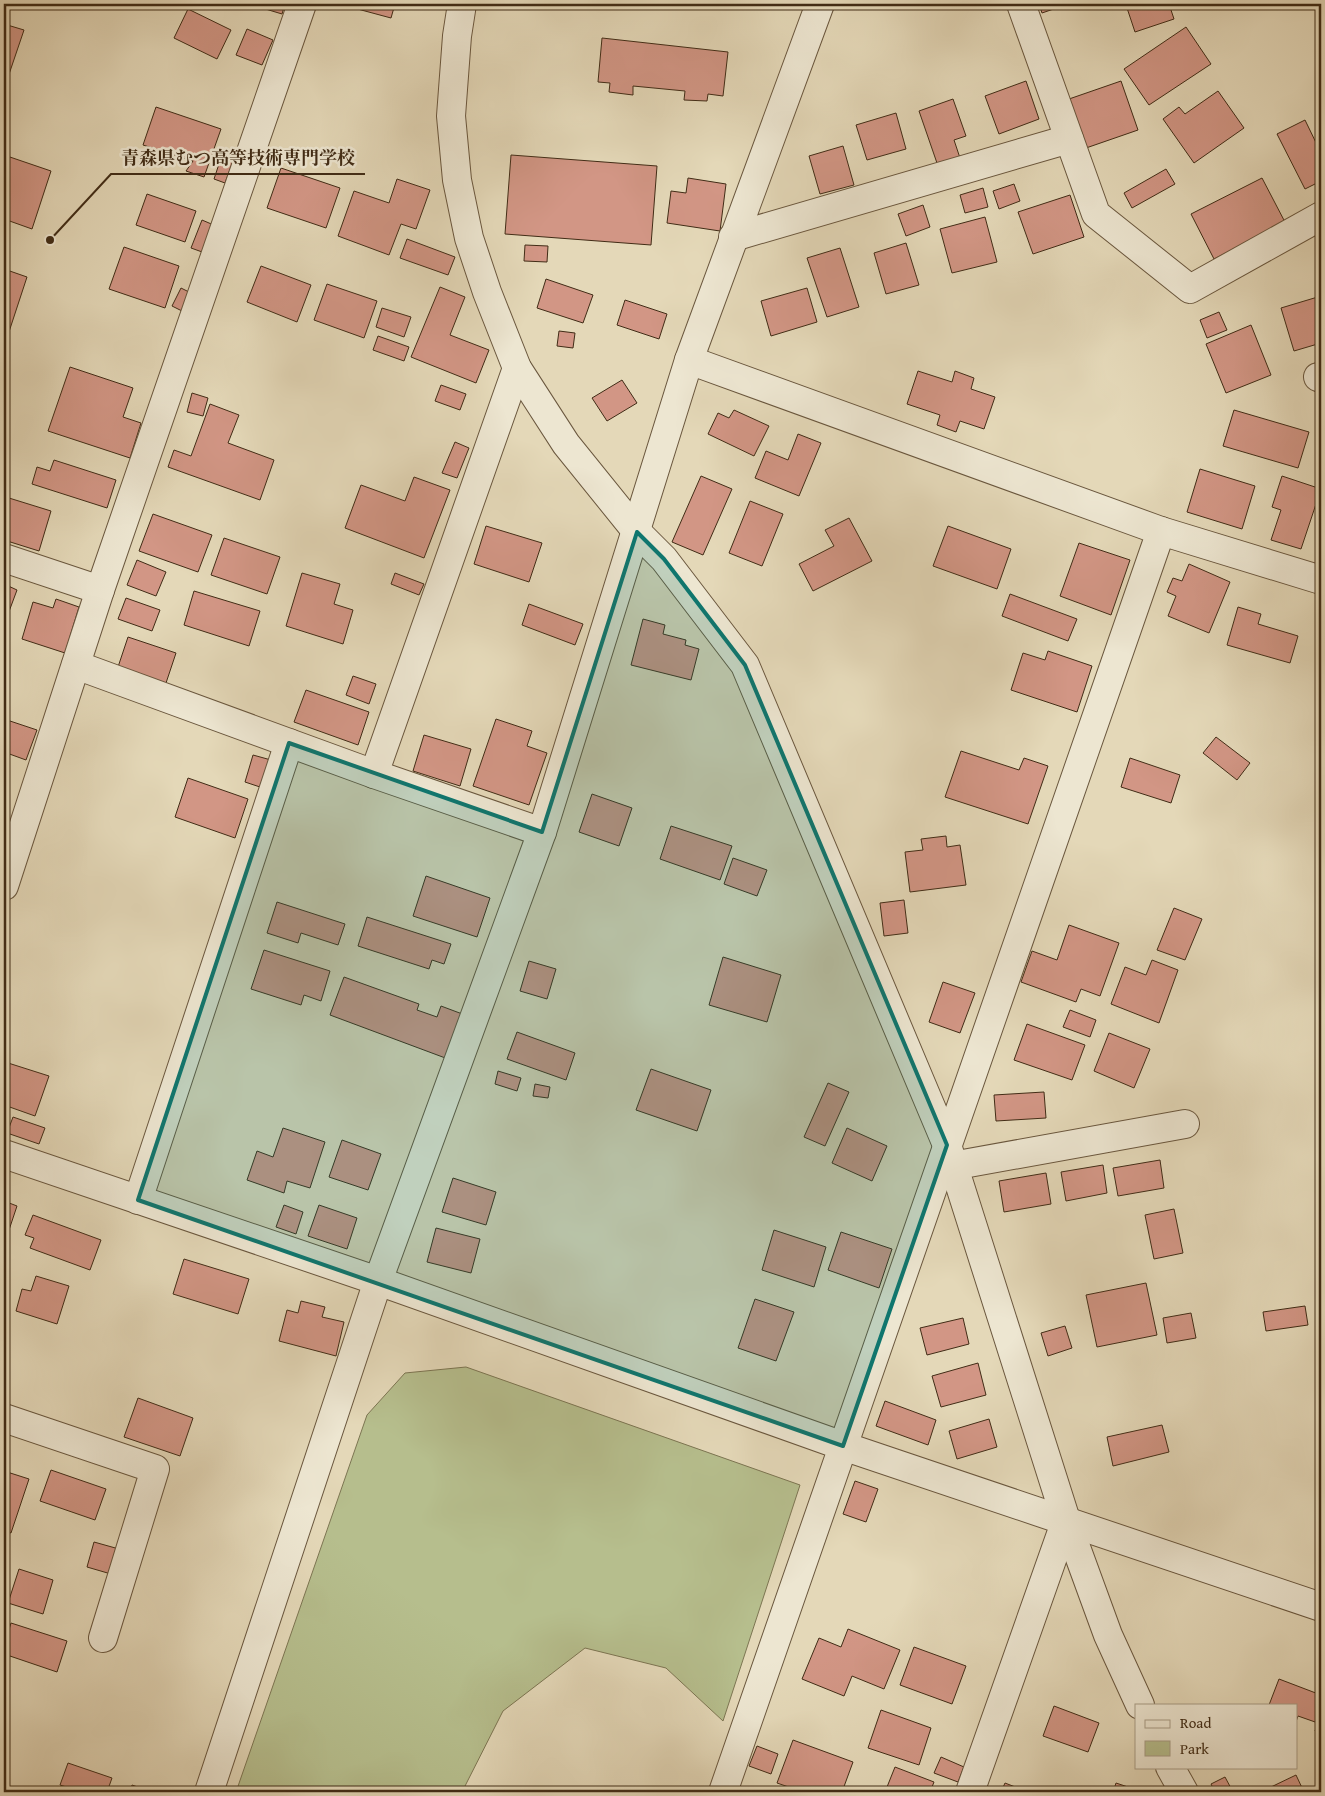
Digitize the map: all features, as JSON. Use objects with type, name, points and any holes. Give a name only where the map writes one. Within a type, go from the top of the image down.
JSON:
[{"type":"street","points":[[4,886],[100,590],[302,4]]},
{"type":"street","points":[[462,4],[456,36],[451,116],[457,180],[469,238],[486,292],[517,368],[566,444],[637,532],[664,558],[745,666],[950,1155],[1066,1520],[1108,1635],[1140,1704]]},
{"type":"street","points":[[209,1792],[378,1281],[542,832],[689,360],[820,4]]},
{"type":"street","points":[[1021,4],[1096,214],[1190,289],[1321,216]]},
{"type":"street","points":[[733,237],[1069,139]]},
{"type":"street","points":[[689,360],[1161,530],[1321,580]]},
{"type":"street","points":[[374,774],[517,368]]},
{"type":"street","points":[[723,1792],[843,1446],[950,1155],[1161,530]]},
{"type":"street","points":[[4,558],[100,590]]},
{"type":"street","points":[[76,664],[374,774],[542,832]]},
{"type":"street","points":[[138,1200],[289,743]]},
{"type":"street","points":[[950,1155],[1185,1124]]},
{"type":"street","points":[[4,1154],[378,1281],[843,1446],[1321,1607]]},
{"type":"street","points":[[4,1418],[154,1469],[103,1638]]},
{"type":"street","points":[[970,1792],[1066,1520]]},
{"type":"street","points":[[1171,1768],[1184,1792]]},
{"type":"highlighted area","points":[[637,532],[664,559],[745,665],[947,1145],[843,1446],[138,1200],[289,743],[542,832]]},
{"type":"green space","points":[[466,1367],[800,1485],[723,1721],[666,1668],[585,1648],[503,1711],[462,1792],[236,1792],[367,1415],[405,1373]]},
{"type":"building","points":[[249,4],[285,4],[282,14]]},
{"type":"building","points":[[339,4],[395,4],[391,18]]},
{"type":"building","points":[[1039,4],[1068,4],[1042,13]]},
{"type":"building","points":[[1169,4],[1174,19],[1135,32],[1126,5]]},
{"type":"building","points":[[188,9],[231,30],[217,59],[174,38]]},
{"type":"building","points":[[4,24],[24,30],[4,89]]},
{"type":"building","points":[[1186,27],[1211,64],[1149,105],[1124,69]]},
{"type":"building","points":[[247,29],[273,40],[262,65],[236,55]]},
{"type":"building","points":[[602,38],[728,52],[723,96],[708,94],[707,101],[684,100],[685,91],[633,86],[633,95],[609,92],[610,83],[598,82]]},
{"type":"building","points":[[1026,81],[1039,119],[999,134],[985,96]]},
{"type":"building","points":[[1121,81],[1138,130],[1086,148],[1069,99]]},
{"type":"building","points":[[1218,91],[1244,128],[1194,163],[1163,119],[1179,107],[1185,114]]},
{"type":"building","points":[[953,99],[966,136],[954,140],[960,158],[938,166],[919,111]]},
{"type":"building","points":[[156,107],[221,129],[204,177],[186,171],[193,161],[143,145]]},
{"type":"building","points":[[896,113],[906,149],[867,160],[856,125]]},
{"type":"building","points":[[1305,120],[1321,153],[1321,181],[1305,189],[1277,134]]},
{"type":"building","points":[[843,146],[854,185],[820,194],[809,156]]},
{"type":"building","points":[[224,149],[236,153],[225,183],[214,179]]},
{"type":"building","points":[[4,155],[51,171],[32,229],[4,219]]},
{"type":"building","points":[[511,155],[657,166],[651,245],[505,234]]},
{"type":"building","points":[[281,168],[340,188],[326,228],[267,208]]},
{"type":"building","points":[[1166,169],[1175,184],[1132,208],[1124,193]]},
{"type":"building","points":[[688,178],[726,184],[720,231],[667,223],[671,191],[686,193]]},
{"type":"building","points":[[1262,178],[1286,224],[1214,259],[1191,214]]},
{"type":"building","points":[[397,179],[430,190],[416,229],[401,224],[389,255],[338,236],[354,191],[389,203]]},
{"type":"building","points":[[1014,184],[1020,201],[999,209],[993,191]]},
{"type":"building","points":[[983,188],[988,207],[965,213],[960,195]]},
{"type":"building","points":[[147,194],[196,211],[185,242],[136,225]]},
{"type":"building","points":[[1070,195],[1084,237],[1033,254],[1018,212]]},
{"type":"building","points":[[923,205],[930,227],[906,236],[898,214]]},
{"type":"building","points":[[985,217],[997,262],[952,273],[940,229]]},
{"type":"building","points":[[202,220],[216,226],[205,253],[191,248]]},
{"type":"building","points":[[407,239],[455,257],[448,275],[400,258]]},
{"type":"building","points":[[906,243],[919,285],[886,294],[874,253]]},
{"type":"building","points":[[525,245],[548,246],[547,262],[524,261]]},
{"type":"building","points":[[124,247],[179,266],[165,308],[109,289]]},
{"type":"building","points":[[840,248],[859,307],[827,317],[807,258]]},
{"type":"building","points":[[261,266],[311,285],[297,322],[247,302]]},
{"type":"building","points":[[4,269],[27,277],[4,347]]},
{"type":"building","points":[[546,279],[593,295],[583,323],[537,308]]},
{"type":"building","points":[[327,284],[377,301],[364,338],[314,320]]},
{"type":"building","points":[[440,287],[465,297],[450,335],[489,350],[476,383],[411,357]]},
{"type":"building","points":[[181,288],[195,295],[186,313],[172,306]]},
{"type":"building","points":[[807,288],[817,322],[771,336],[761,301]]},
{"type":"building","points":[[1321,296],[1321,343],[1294,351],[1281,308]]},
{"type":"building","points":[[625,300],[667,314],[659,339],[617,325]]},
{"type":"building","points":[[382,308],[411,317],[404,337],[376,327]]},
{"type":"building","points":[[1219,312],[1227,330],[1207,338],[1200,320]]},
{"type":"building","points":[[1251,325],[1271,375],[1226,393],[1206,344]]},
{"type":"building","points":[[559,331],[575,333],[573,348],[557,346]]},
{"type":"building","points":[[378,336],[409,347],[404,361],[373,350]]},
{"type":"building","points":[[70,367],[133,388],[123,417],[141,423],[130,458],[48,431]]},
{"type":"building","points":[[918,371],[952,382],[955,371],[974,378],[971,389],[995,397],[984,429],[960,421],[956,432],[937,425],[940,415],[907,404]]},
{"type":"building","points":[[622,380],[637,403],[607,421],[592,398]]},
{"type":"building","points":[[441,385],[466,394],[460,410],[435,401]]},
{"type":"building","points":[[192,393],[208,398],[203,416],[187,412]]},
{"type":"building","points":[[210,404],[239,415],[228,443],[274,460],[260,500],[168,467],[174,450],[191,456]]},
{"type":"building","points":[[734,410],[769,426],[754,456],[708,434],[718,413],[729,418]]},
{"type":"building","points":[[1234,410],[1309,432],[1298,468],[1223,446]]},
{"type":"building","points":[[798,434],[821,443],[799,496],[755,478],[766,451],[788,460]]},
{"type":"building","points":[[455,442],[469,448],[457,478],[442,473]]},
{"type":"building","points":[[54,460],[116,480],[107,508],[32,484],[37,467],[50,471]]},
{"type":"building","points":[[1200,469],[1255,486],[1242,529],[1187,512]]},
{"type":"building","points":[[701,476],[732,489],[703,555],[672,542]]},
{"type":"building","points":[[1282,476],[1321,489],[1301,549],[1271,540],[1281,510],[1272,507]]},
{"type":"building","points":[[414,477],[450,490],[424,558],[345,528],[361,485],[405,501]]},
{"type":"building","points":[[9,498],[51,511],[39,551],[4,540],[4,516]]},
{"type":"building","points":[[750,501],[783,514],[762,566],[729,553]]},
{"type":"building","points":[[153,514],[212,535],[198,572],[139,551]]},
{"type":"building","points":[[849,518],[872,561],[813,591],[799,564],[834,546],[825,530]]},
{"type":"building","points":[[486,526],[542,543],[529,582],[474,564]]},
{"type":"building","points":[[948,526],[1011,549],[997,589],[933,566]]},
{"type":"building","points":[[224,538],[280,557],[267,594],[211,575]]},
{"type":"building","points":[[1079,543],[1130,560],[1111,615],[1060,596]]},
{"type":"building","points":[[137,560],[166,572],[156,596],[127,585]]},
{"type":"building","points":[[1189,564],[1230,582],[1209,633],[1168,616],[1176,596],[1167,592],[1173,578],[1182,581]]},
{"type":"building","points":[[302,573],[340,584],[334,604],[353,610],[343,644],[286,626]]},
{"type":"building","points":[[395,573],[424,584],[419,595],[391,584]]},
{"type":"building","points":[[4,584],[17,590],[4,625]]},
{"type":"building","points":[[194,591],[260,611],[249,646],[184,625]]},
{"type":"building","points":[[1010,594],[1077,619],[1068,641],[1002,616]]},
{"type":"building","points":[[126,598],[160,610],[152,631],[118,619]]},
{"type":"building","points":[[56,599],[79,607],[65,653],[22,639],[33,602],[53,608]]},
{"type":"building","points":[[529,604],[583,624],[575,645],[522,625]]},
{"type":"building","points":[[1238,607],[1261,614],[1258,624],[1298,636],[1290,663],[1227,645]]},
{"type":"building","points":[[643,619],[665,625],[663,634],[686,640],[685,645],[699,649],[691,680],[631,665]]},
{"type":"building","points":[[128,637],[176,653],[166,683],[118,667]]},
{"type":"building","points":[[1048,651],[1092,666],[1077,712],[1011,690],[1023,653],[1045,660]]},
{"type":"building","points":[[353,676],[376,684],[369,704],[346,695]]},
{"type":"building","points":[[306,690],[369,712],[358,745],[294,722]]},
{"type":"building","points":[[4,719],[37,730],[26,760],[4,752]]},
{"type":"building","points":[[496,719],[532,731],[527,746],[547,753],[529,805],[473,786]]},
{"type":"building","points":[[424,735],[471,749],[460,786],[413,771]]},
{"type":"building","points":[[1216,737],[1250,763],[1237,780],[1203,753]]},
{"type":"building","points":[[961,751],[1019,770],[1024,758],[1048,766],[1028,824],[945,797]]},
{"type":"building","points":[[253,755],[271,760],[263,788],[245,782]]},
{"type":"building","points":[[1130,758],[1180,775],[1171,803],[1121,787]]},
{"type":"building","points":[[188,778],[248,799],[235,838],[175,817]]},
{"type":"building","points":[[592,794],[632,808],[619,846],[579,832]]},
{"type":"building","points":[[4,819],[12,821],[4,844]]},
{"type":"building","points":[[671,826],[732,846],[720,880],[660,859]]},
{"type":"building","points":[[946,836],[947,847],[960,845],[966,885],[910,892],[905,852],[923,850],[921,839]]},
{"type":"building","points":[[733,858],[767,870],[757,896],[724,884]]},
{"type":"building","points":[[426,876],[490,898],[477,937],[413,916]]},
{"type":"building","points":[[904,900],[908,933],[884,936],[880,903]]},
{"type":"building","points":[[277,902],[345,924],[338,945],[301,933],[298,943],[267,933]]},
{"type":"building","points":[[1174,908],[1202,919],[1185,960],[1157,950]]},
{"type":"building","points":[[367,917],[451,944],[444,964],[432,960],[429,969],[358,946]]},
{"type":"building","points":[[1069,925],[1119,943],[1100,996],[1081,989],[1076,1002],[1021,982],[1032,951],[1057,960]]},
{"type":"building","points":[[264,950],[330,971],[321,1001],[304,995],[301,1005],[251,989]]},
{"type":"building","points":[[723,957],[781,975],[767,1022],[709,1005]]},
{"type":"building","points":[[1152,960],[1178,970],[1159,1023],[1111,1004],[1125,967],[1146,975]]},
{"type":"building","points":[[529,961],[556,969],[547,999],[520,991]]},
{"type":"building","points":[[344,977],[419,1004],[417,1010],[437,1017],[441,1006],[465,1015],[448,1059],[330,1015]]},
{"type":"building","points":[[943,982],[975,993],[960,1033],[929,1022]]},
{"type":"building","points":[[1070,1010],[1096,1020],[1090,1037],[1063,1027]]},
{"type":"building","points":[[1027,1024],[1085,1045],[1072,1080],[1014,1060]]},
{"type":"building","points":[[517,1032],[575,1053],[566,1080],[507,1059]]},
{"type":"building","points":[[1109,1033],[1150,1049],[1134,1088],[1094,1071]]},
{"type":"building","points":[[4,1046],[9,1048],[5,1062],[49,1076],[35,1116],[4,1105]]},
{"type":"building","points":[[651,1069],[711,1090],[697,1131],[636,1110]]},
{"type":"building","points":[[498,1071],[521,1078],[517,1091],[495,1084]]},
{"type":"building","points":[[828,1083],[849,1092],[825,1146],[804,1137]]},
{"type":"building","points":[[535,1084],[550,1087],[548,1098],[533,1096]]},
{"type":"building","points":[[1044,1092],[1046,1118],[996,1121],[994,1095]]},
{"type":"building","points":[[13,1117],[45,1128],[39,1144],[7,1133]]},
{"type":"building","points":[[283,1128],[325,1142],[310,1188],[287,1181],[284,1193],[247,1180],[257,1151],[273,1157]]},
{"type":"building","points":[[847,1128],[887,1146],[872,1181],[832,1163]]},
{"type":"building","points":[[342,1140],[381,1154],[368,1190],[329,1177]]},
{"type":"building","points":[[1160,1160],[1164,1188],[1118,1196],[1113,1168]]},
{"type":"building","points":[[1103,1165],[1107,1193],[1066,1201],[1061,1172]]},
{"type":"building","points":[[1046,1173],[1051,1204],[1004,1212],[999,1181]]},
{"type":"building","points":[[453,1178],[496,1192],[486,1225],[442,1212]]},
{"type":"building","points":[[4,1201],[17,1206],[4,1245]]},
{"type":"building","points":[[284,1205],[303,1212],[296,1234],[276,1227]]},
{"type":"building","points":[[319,1205],[357,1218],[347,1249],[308,1236]]},
{"type":"building","points":[[1174,1209],[1183,1253],[1154,1259],[1145,1215]]},
{"type":"building","points":[[33,1215],[101,1240],[90,1270],[30,1248],[34,1238],[25,1235]]},
{"type":"building","points":[[436,1228],[480,1239],[471,1273],[427,1262]]},
{"type":"building","points":[[774,1230],[826,1247],[814,1287],[762,1270]]},
{"type":"building","points":[[841,1232],[892,1249],[879,1288],[828,1270]]},
{"type":"building","points":[[184,1259],[249,1279],[238,1314],[173,1294]]},
{"type":"building","points":[[36,1276],[69,1286],[57,1324],[16,1311],[22,1289],[31,1291]]},
{"type":"building","points":[[1146,1283],[1157,1335],[1097,1347],[1086,1295]]},
{"type":"building","points":[[755,1299],[794,1312],[776,1361],[738,1348]]},
{"type":"building","points":[[301,1301],[325,1307],[322,1317],[344,1322],[336,1356],[279,1341],[287,1310],[298,1313]]},
{"type":"building","points":[[1305,1306],[1308,1325],[1266,1331],[1263,1312]]},
{"type":"building","points":[[1191,1313],[1196,1338],[1167,1343],[1163,1318]]},
{"type":"building","points":[[963,1318],[969,1344],[927,1355],[920,1328]]},
{"type":"building","points":[[1065,1326],[1072,1348],[1048,1356],[1041,1333]]},
{"type":"building","points":[[978,1363],[986,1395],[941,1407],[932,1376]]},
{"type":"building","points":[[138,1398],[193,1418],[180,1456],[124,1437]]},
{"type":"building","points":[[885,1401],[936,1420],[928,1445],[876,1426]]},
{"type":"building","points":[[989,1419],[997,1447],[957,1459],[949,1431]]},
{"type":"building","points":[[1162,1425],[1169,1452],[1113,1466],[1107,1437]]},
{"type":"building","points":[[51,1470],[106,1489],[95,1520],[40,1501]]},
{"type":"building","points":[[4,1471],[29,1479],[11,1533],[4,1531]]},
{"type":"building","points":[[855,1481],[878,1489],[866,1522],[843,1514]]},
{"type":"building","points":[[94,1542],[119,1549],[111,1574],[87,1567]]},
{"type":"building","points":[[19,1569],[53,1580],[43,1614],[8,1603]]},
{"type":"building","points":[[11,1623],[67,1641],[57,1672],[4,1654],[4,1646]]},
{"type":"building","points":[[848,1629],[900,1650],[884,1689],[852,1676],[844,1696],[802,1679],[819,1638],[841,1647]]},
{"type":"building","points":[[914,1647],[966,1666],[952,1704],[900,1685]]},
{"type":"building","points":[[1279,1679],[1321,1695],[1321,1733],[1315,1731],[1318,1723],[1298,1716],[1298,1704],[1269,1704]]},
{"type":"building","points":[[1054,1706],[1099,1723],[1088,1752],[1043,1736]]},
{"type":"building","points":[[881,1710],[931,1728],[919,1765],[868,1748]]},
{"type":"building","points":[[793,1740],[853,1762],[842,1792],[803,1792],[777,1783]]},
{"type":"building","points":[[757,1746],[778,1754],[771,1774],[749,1766]]},
{"type":"building","points":[[941,1757],[964,1767],[958,1782],[934,1773]]},
{"type":"building","points":[[68,1763],[112,1778],[107,1792],[75,1792],[76,1790],[60,1785]]},
{"type":"building","points":[[895,1767],[934,1782],[930,1792],[885,1792]]},
{"type":"building","points":[[1296,1775],[1304,1792],[1274,1792],[1271,1787]]},
{"type":"building","points":[[1225,1777],[1233,1792],[1215,1792],[1211,1784]]},
{"type":"building","points":[[1005,1783],[1028,1792],[1001,1792]]},
{"type":"building","points":[[1116,1783],[1143,1792],[1113,1792]]},
{"type":"building","points":[[132,1785],[152,1792],[130,1792]]},
{"type":"place","name":"青森県むつ高等技術専門学校","points":[[50,240]]}]
